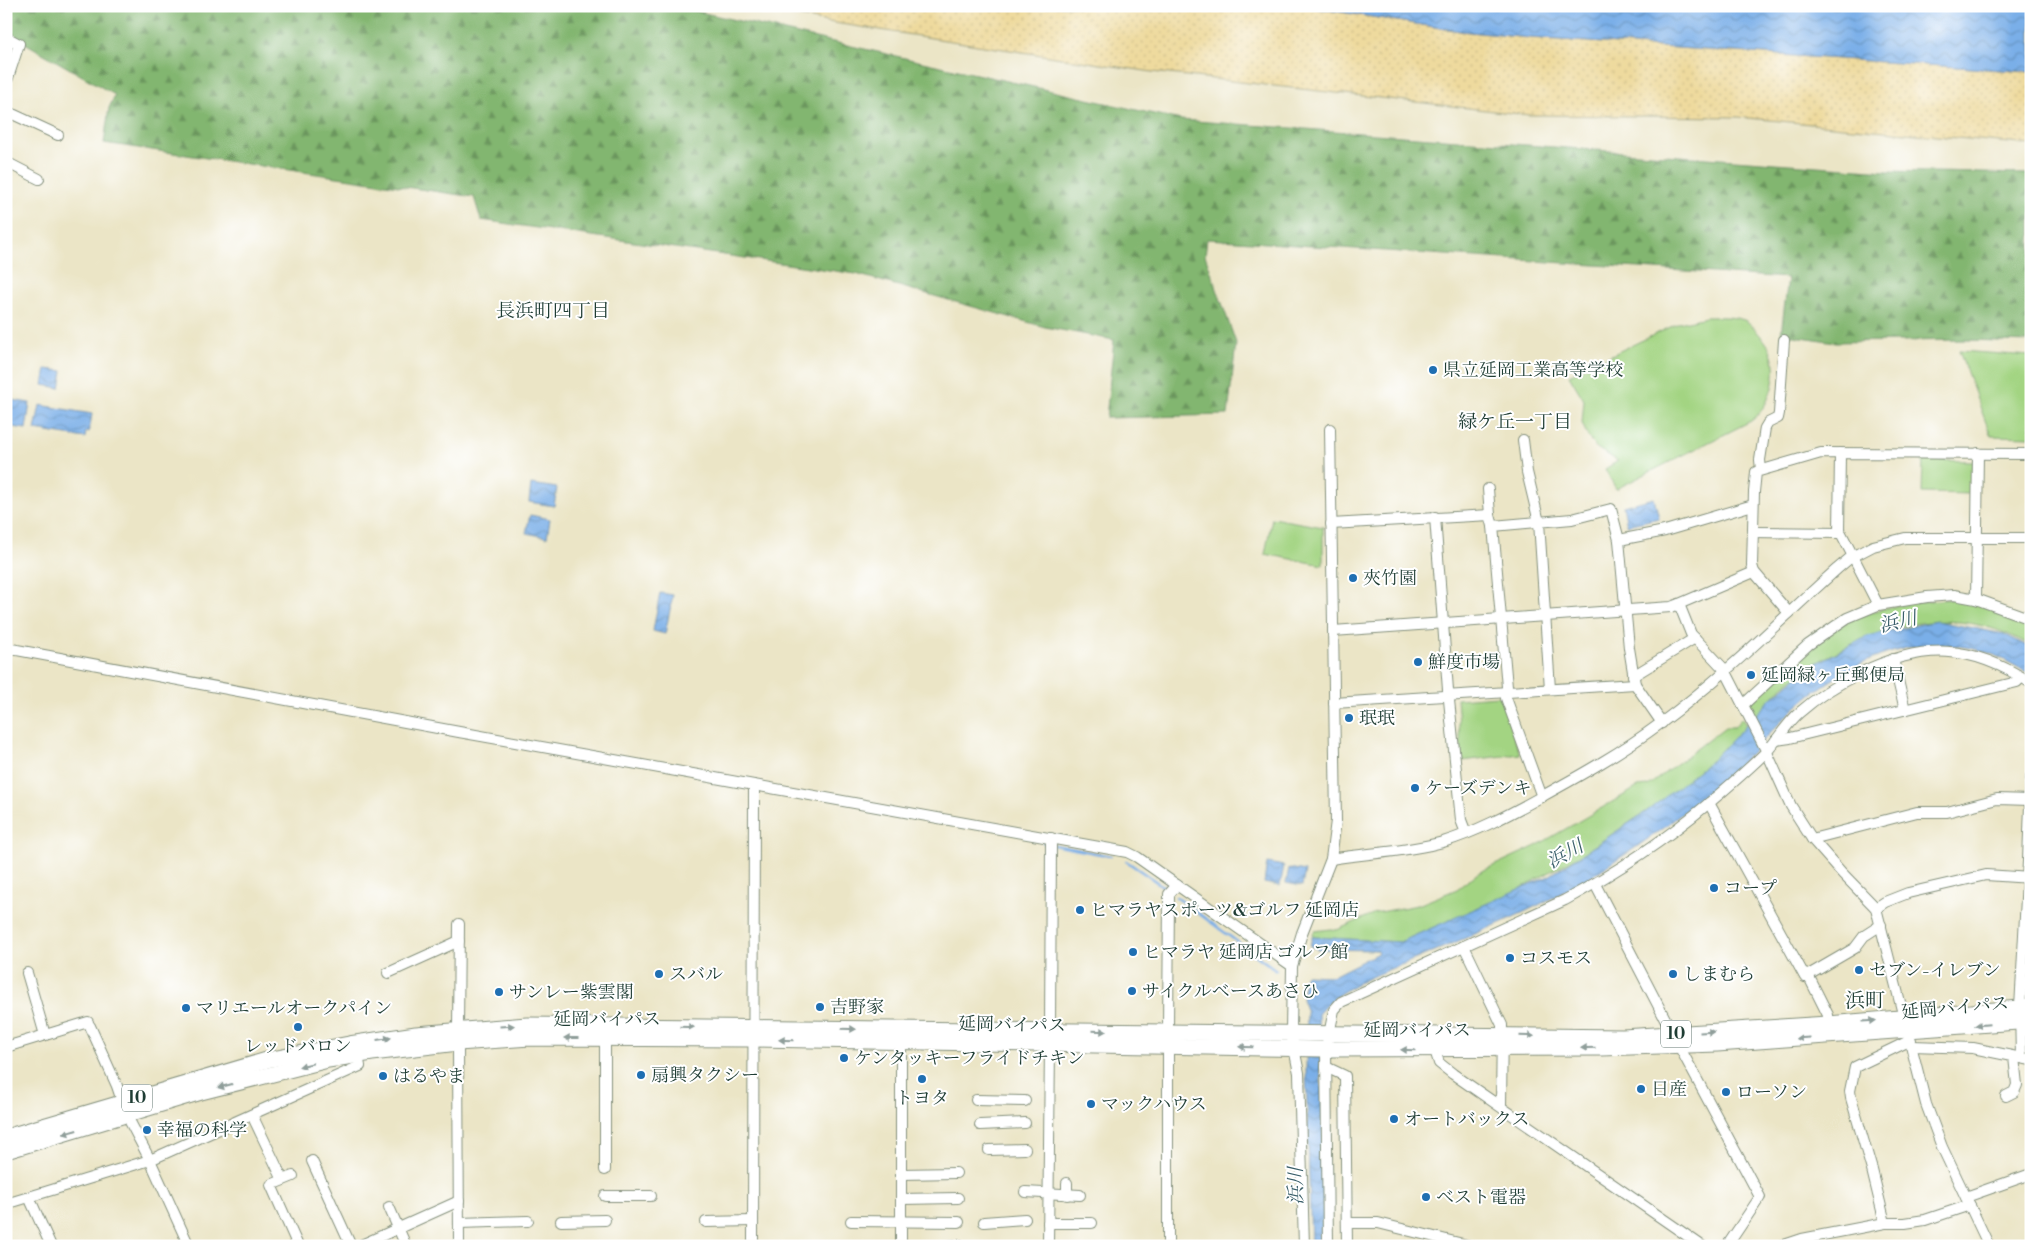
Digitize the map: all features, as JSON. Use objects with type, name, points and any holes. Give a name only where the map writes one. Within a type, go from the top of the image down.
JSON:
[{"type":"highway","name":"延岡バイパス","points":[[1168,1039],[1298,1033],[1676,1040],[1909,1034],[2026,1014]]},
{"type":"highway","name":"延岡バイパス","points":[[1676,1040],[1828,1024],[1909,1034]]},
{"type":"highway","name":"延岡バイパス","points":[[6,1151],[267,1060],[458,1036],[527,1025],[901,1042],[1050,1037]]},
{"type":"highway","name":"延岡バイパス","points":[[458,1036],[605,1038],[754,1034],[1050,1037],[1168,1039],[1324,1049],[1435,1050],[1502,1037]]},
{"type":"highway","name":"延岡バイパス","points":[[6,1137],[125,1109]]},
{"type":"street","points":[[6,37],[19,44],[6,84]]},
{"type":"street","points":[[6,110],[58,135]]},
{"type":"street","points":[[6,162],[39,179]]},
{"type":"street","points":[[1761,470],[1760,460],[1765,428],[1768,423],[1778,418],[1779,413],[1784,340]]},
{"type":"street","points":[[1304,1246],[1299,1048],[1292,966],[1302,933],[1331,859],[1336,821],[1330,429]]},
{"type":"street","points":[[1523,440],[1527,472],[1540,522],[1550,689]]},
{"type":"street","points":[[1789,613],[1754,572],[1752,565],[1753,505],[1756,472],[1821,453],[2031,454]]},
{"type":"street","points":[[1839,533],[1840,453]]},
{"type":"street","points":[[1976,599],[1978,454]]},
{"type":"street","points":[[1488,489],[1507,687],[1505,692],[1506,698],[1542,797]]},
{"type":"street","points":[[1619,540],[1665,531],[1753,505]]},
{"type":"street","points":[[1493,526],[1572,519],[1611,509],[1619,540],[1634,680],[1662,723]]},
{"type":"street","points":[[1331,524],[1490,515]]},
{"type":"street","points":[[1435,517],[1461,820],[1466,834]]},
{"type":"street","points":[[1753,532],[1841,533],[1878,606]]},
{"type":"street","points":[[1331,859],[1419,847],[1443,842],[1466,834],[1542,797],[1607,760],[1662,723],[1725,670],[1837,569],[1873,546],[1905,538],[2031,538]]},
{"type":"street","points":[[1333,631],[1672,607],[1754,572]]},
{"type":"street","points":[[1745,710],[1808,644],[1847,618],[1878,606],[1927,596],[1954,595],[1976,599],[2031,619]]},
{"type":"street","points":[[1679,604],[1691,634],[1725,670],[1766,750],[1791,806],[1812,838],[1842,874],[1876,908],[1926,1104],[1942,1147],[1989,1246]]},
{"type":"street","points":[[1334,703],[1550,689],[1634,680],[1695,638]]},
{"type":"street","points":[[6,648],[1127,852],[1292,966]]},
{"type":"street","points":[[1328,1246],[1326,1067],[1324,1049],[1325,1033],[1334,1010],[1341,1002],[1595,884],[1669,834],[1709,803],[1776,740],[1798,714],[1819,696],[1854,676],[1893,659],[1922,652],[1946,651],[1984,658],[2008,668],[2031,683]]},
{"type":"street","points":[[1893,659],[1905,710]]},
{"type":"street","points":[[1776,740],[2017,682],[2021,677]]},
{"type":"street","points":[[2006,1096],[2014,1092],[2017,1085],[2022,1058],[2026,1014],[2031,777]]},
{"type":"street","points":[[753,1246],[754,785]]},
{"type":"street","points":[[1812,838],[1917,812],[1948,812],[1997,799],[2030,800]]},
{"type":"street","points":[[1709,803],[1805,977],[1855,948],[1864,936],[1881,926]]},
{"type":"street","points":[[1048,1246],[1050,838]]},
{"type":"street","points":[[1876,908],[1884,902],[1908,892],[1986,875],[2029,878]]},
{"type":"street","points":[[1595,884],[1760,1198],[1727,1246]]},
{"type":"street","points":[[1168,1246],[1169,894],[1176,885]]},
{"type":"street","points":[[459,924],[459,1246]]},
{"type":"street","points":[[388,973],[459,941]]},
{"type":"street","points":[[1464,946],[1502,1037],[1501,1106]]},
{"type":"street","points":[[27,973],[45,1035]]},
{"type":"street","points":[[1808,975],[1828,1015],[1828,1024]]},
{"type":"street","points":[[6,1046],[89,1024],[125,1109],[189,1246]]},
{"type":"street","points":[[1885,1222],[1850,1091],[1855,1067],[1909,1034],[2022,1058]]},
{"type":"street","points":[[605,1038],[605,1170]]},
{"type":"street","points":[[901,1042],[901,1246]]},
{"type":"street","points":[[6,1204],[150,1160],[360,1066],[357,1049]]},
{"type":"street","points":[[1435,1050],[1439,1063],[1702,1246]]},
{"type":"street","points":[[1326,1067],[1345,1076],[1347,1246]]},
{"type":"street","points":[[976,1100],[1025,1101]]},
{"type":"street","points":[[252,1114],[283,1180]]},
{"type":"street","points":[[980,1125],[1025,1123]]},
{"type":"street","points":[[989,1150],[1025,1149]]},
{"type":"street","points":[[312,1162],[351,1246]]},
{"type":"street","points":[[901,1174],[956,1173]]},
{"type":"street","points":[[1781,1246],[1802,1239],[1885,1222],[1905,1223],[1925,1220],[2031,1174]]},
{"type":"street","points":[[293,1176],[270,1185],[298,1246]]},
{"type":"street","points":[[1067,1183],[1067,1195]]},
{"type":"street","points":[[1025,1192],[1080,1195]]},
{"type":"street","points":[[605,1196],[651,1196]]},
{"type":"street","points":[[28,1197],[51,1246]]},
{"type":"street","points":[[901,1199],[958,1198]]},
{"type":"street","points":[[359,1246],[459,1202]]},
{"type":"street","points":[[389,1207],[406,1246]]},
{"type":"street","points":[[984,1222],[1025,1219]]},
{"type":"street","points":[[561,1221],[606,1220]]},
{"type":"street","points":[[459,1223],[528,1221]]},
{"type":"street","points":[[706,1222],[753,1221]]},
{"type":"street","points":[[852,1221],[959,1222]]},
{"type":"street","points":[[1048,1223],[1092,1223]]},
{"type":"street","points":[[1347,1223],[1378,1223],[1471,1246]]},
{"type":"street","points":[[946,1246],[960,1245]]},
{"type":"green space","points":[[6,6],[673,6],[1181,120],[1886,171],[2031,174],[2031,342],[1966,340],[1835,342],[1781,334],[1788,278],[1207,239],[1205,255],[1236,343],[1228,415],[1106,418],[1114,340],[1045,327],[856,274],[481,220],[474,197],[104,143],[109,108],[115,95],[6,32]]},
{"type":"green space","points":[[1706,317],[1730,317],[1744,320],[1752,325],[1765,340],[1771,352],[1774,373],[1771,391],[1763,408],[1751,421],[1616,489],[1605,469],[1618,461],[1595,447],[1588,437],[1582,423],[1584,400],[1569,375],[1679,323]]},
{"type":"green space","points":[[1959,351],[2031,356],[2031,437],[1991,436]]},
{"type":"green space","points":[[1923,460],[1974,461],[1974,494],[1922,493]]},
{"type":"green space","points":[[1272,518],[1323,527],[1323,565],[1265,554]]},
{"type":"green space","points":[[1953,599],[1976,603],[2031,624],[2031,646],[2006,634],[1982,626],[1957,622],[1932,622],[1908,625],[1859,641],[1809,667],[1784,686],[1754,717],[1751,711],[1751,702],[1808,649],[1833,630],[1858,617],[1884,608],[1925,601]]},
{"type":"green space","points":[[1498,696],[1520,754],[1462,761],[1457,699]]},
{"type":"green space","points":[[1742,718],[1746,725],[1712,760],[1659,803],[1579,856],[1512,893],[1400,942],[1312,937],[1314,931],[1337,930],[1375,913],[1418,905],[1457,889],[1478,873],[1536,846],[1638,787],[1648,786],[1725,727],[1734,727]]},
{"type":"sand","points":[[745,6],[1303,6],[1460,31],[1530,38],[2031,72],[2031,145],[1738,117],[1529,115],[1152,72],[828,22]]},
{"type":"water","points":[[1303,6],[2031,6],[2031,72],[1530,38],[1460,31]]},
{"type":"water","points":[[46,369],[63,371],[60,388],[43,385]]},
{"type":"water","points":[[6,399],[30,403],[26,429],[6,426]]},
{"type":"water","points":[[40,405],[92,414],[89,432],[86,432],[85,438],[35,430]]},
{"type":"water","points":[[531,484],[557,488],[554,506],[529,502]]},
{"type":"water","points":[[1654,498],[1659,518],[1627,525],[1623,506]]},
{"type":"water","points":[[530,515],[550,519],[547,537],[526,533]]},
{"type":"water","points":[[660,593],[673,595],[665,634],[653,631]]},
{"type":"water","points":[[1936,621],[2004,634],[2031,648],[2031,674],[1983,651],[1947,645],[1910,647],[1860,664],[1812,694],[1709,792],[1655,834],[1617,860],[1542,903],[1486,929],[1370,977],[1342,993],[1318,1014],[1324,1150],[1325,1246],[1311,1246],[1306,1071],[1307,1012],[1302,999],[1305,975],[1333,976],[1378,953],[1376,950],[1317,949],[1310,946],[1312,937],[1400,942],[1549,876],[1646,812],[1712,760],[1771,699],[1806,669],[1868,636]]},
{"type":"water","points":[[1267,863],[1284,866],[1280,886],[1264,883]]},
{"type":"water","points":[[1289,868],[1305,871],[1302,886],[1286,883]]},
{"type":"waterway","points":[[1054,845],[1111,856]]},
{"type":"waterway","points":[[1126,861],[1164,887]]},
{"type":"waterway","points":[[1176,897],[1276,970]]},
{"type":"place","name":"県立延岡工業高等学校","points":[[1433,370]]},
{"type":"place","name":"夾竹園","points":[[1353,578]]},
{"type":"place","name":"鮮度市場","points":[[1418,662]]},
{"type":"place","name":"延岡緑ヶ丘郵便局","points":[[1751,675]]},
{"type":"place","name":"珉珉","points":[[1349,718]]},
{"type":"place","name":"ケーズデンキ","points":[[1415,788]]},
{"type":"place","name":"コープ","points":[[1714,888]]},
{"type":"place","name":"ヒマラヤスポーツ&ゴルフ 延岡店","points":[[1080,910]]},
{"type":"place","name":"ヒマラヤ 延岡店 ゴルフ館","points":[[1133,952]]},
{"type":"place","name":"コスモス","points":[[1510,958]]},
{"type":"place","name":"セブン-イレブン","points":[[1859,970]]},
{"type":"place","name":"スバル","points":[[659,974]]},
{"type":"place","name":"しまむら","points":[[1673,974]]},
{"type":"place","name":"サイクルベースあさひ","points":[[1132,991]]},
{"type":"place","name":"サンレー紫雲閣","points":[[499,992]]},
{"type":"place","name":"吉野家","points":[[820,1007]]},
{"type":"place","name":"マリエールオークパイン","points":[[186,1008]]},
{"type":"place","name":"レッドバロン","points":[[298,1027]]},
{"type":"place","name":"ケンタッキーフライドチキン","points":[[844,1058]]},
{"type":"place","name":"扇興タクシー","points":[[641,1075]]},
{"type":"place","name":"はるやま","points":[[383,1076]]},
{"type":"place","name":"トヨタ","points":[[922,1079]]},
{"type":"place","name":"日産","points":[[1641,1089]]},
{"type":"place","name":"ローソン","points":[[1726,1092]]},
{"type":"place","name":"マックハウス","points":[[1091,1104]]},
{"type":"place","name":"オートバックス","points":[[1394,1119]]},
{"type":"place","name":"幸福の科学","points":[[147,1130]]},
{"type":"place","name":"ベスト電器","points":[[1426,1197]]},
{"type":"district","name":"長浜町四丁目","points":[[553,311]]},
{"type":"district","name":"緑ケ丘一丁目","points":[[1515,422]]},
{"type":"district","name":"浜町","points":[[1865,1001]]},
{"type":"water label","name":"浜川","points":[[1898,622]]},
{"type":"water label","name":"浜川","points":[[1565,854]]},
{"type":"water label","name":"浜川","points":[[1296,1186]]}]
